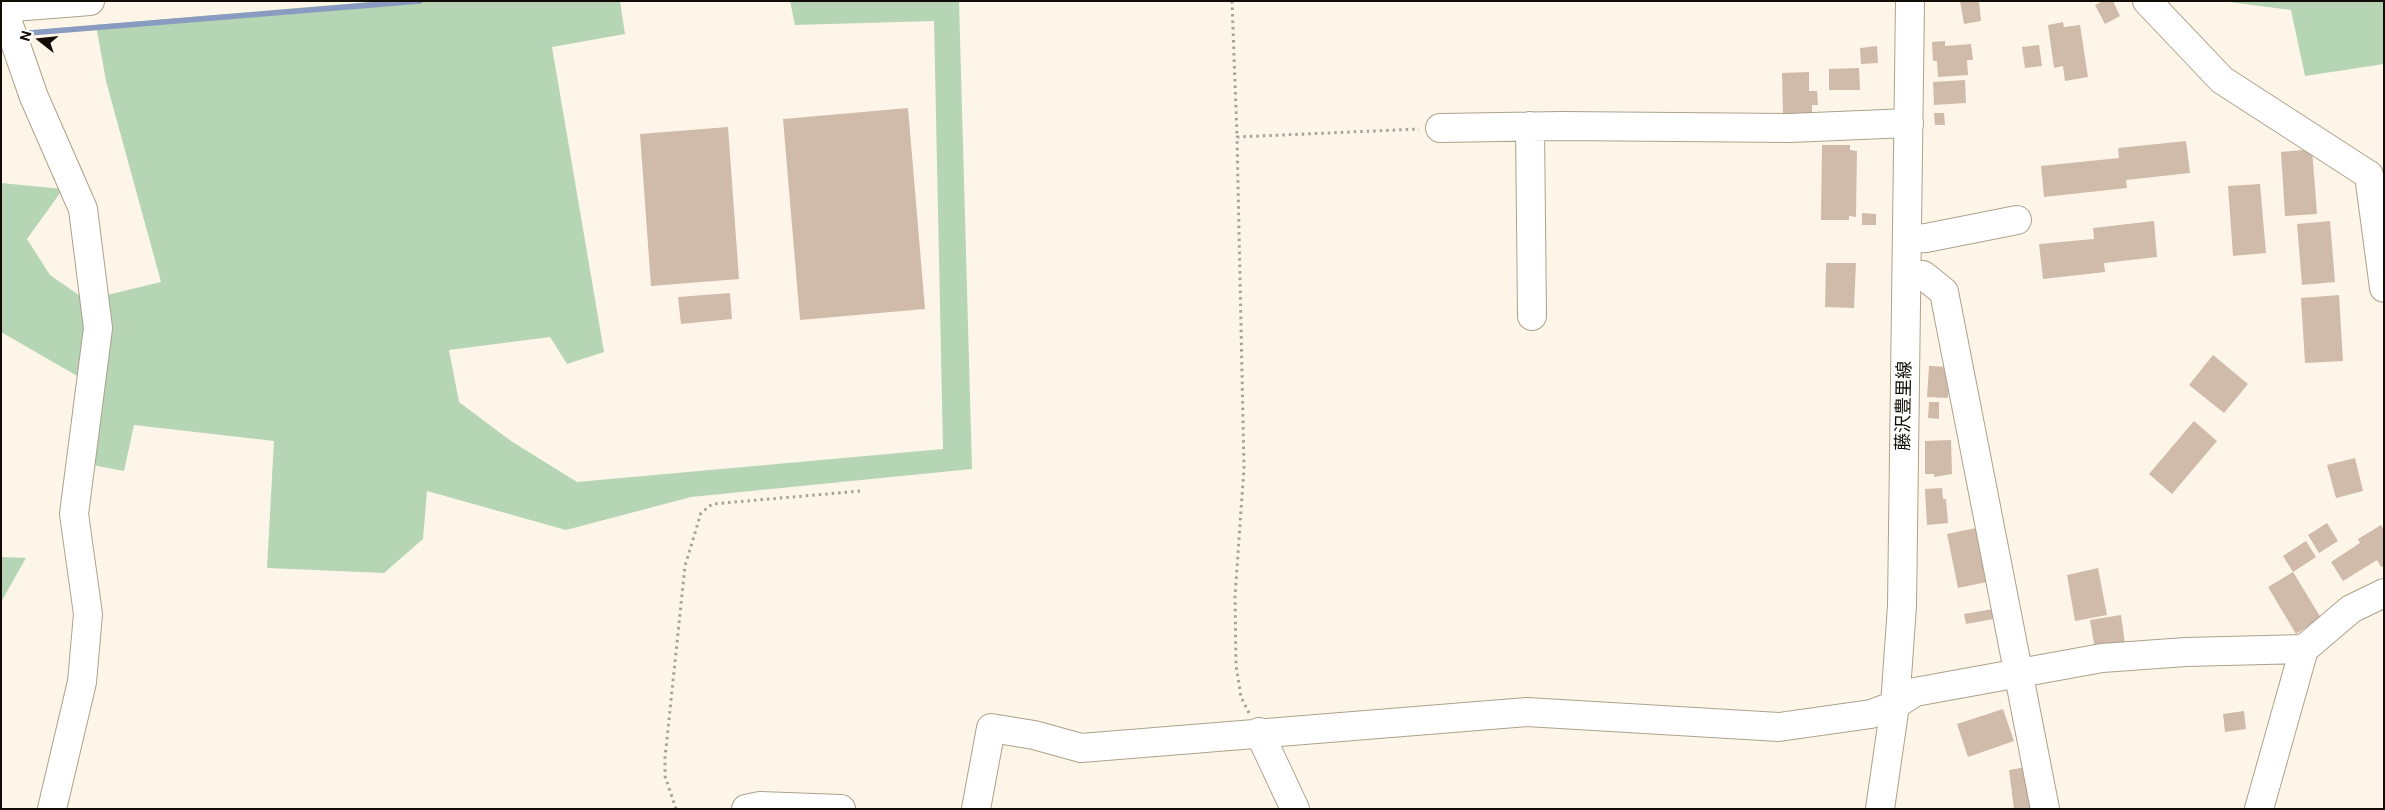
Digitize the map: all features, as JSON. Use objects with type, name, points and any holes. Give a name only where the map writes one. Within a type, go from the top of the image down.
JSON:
[{"type":"street","points":[[52,809],[82,682],[88,614],[74,514],[98,328],[83,209],[34,98],[2,8],[90,1]]},
{"type":"street","name":"藤沢豊里線","points":[[1880,809],[1895,705],[1903,545],[1910,1]]},
{"type":"street","points":[[2147,1],[2222,80],[2369,175],[2384,288]]},
{"type":"street","points":[[1440,128],[1530,126],[1790,128],[1909,123]]},
{"type":"street","points":[[1530,126],[1532,316]]},
{"type":"street","points":[[1907,239],[1926,238],[2017,220]]},
{"type":"street","points":[[1907,276],[1923,275],[1944,292],[2045,809]]},
{"type":"street","points":[[2259,809],[2304,648],[2351,609],[2384,593]]},
{"type":"street","points":[[976,809],[991,728],[1034,735],[1081,748],[1259,732],[1527,712],[1779,727],[1872,714],[1895,705],[1915,692],[2102,658],[2186,652],[2304,648]]},
{"type":"street","points":[[1259,732],[1295,809]]},
{"type":"street","points":[[746,809],[760,806],[841,809]]},
{"type":"path","points":[[1232,1],[1237,137],[1244,468],[1235,596],[1236,665],[1241,697],[1259,732]]},
{"type":"path","points":[[1237,137],[1440,128]]},
{"type":"path","points":[[676,809],[665,776],[664,758],[685,566],[701,513],[712,504],[861,491]]},
{"type":"green space","points":[[380,1],[620,1],[625,34],[552,47],[604,352],[567,364],[550,337],[449,350],[459,402],[511,441],[577,482],[943,449],[934,21],[795,25],[790,1],[959,1],[972,469],[691,497],[566,530],[427,491],[423,539],[384,573],[267,568],[274,441],[134,425],[124,471],[92,465],[98,388],[1,332],[1,183],[63,189],[27,239],[50,275],[86,300],[161,282],[106,81],[96,25]]},
{"type":"green space","points":[[2221,1],[2384,1],[2384,64],[2305,76],[2291,10]]},
{"type":"green space","points":[[1,557],[26,558],[1,602]]},
{"type":"building","points":[[1960,1],[1979,1],[1981,21],[1964,24]]},
{"type":"building","points":[[2103,1],[2113,1],[2120,16],[2105,24],[2095,5]]},
{"type":"building","points":[[2063,22],[2064,27],[2080,25],[2088,77],[2065,81],[2063,66],[2054,68],[2048,25]]},
{"type":"building","points":[[1945,41],[1945,46],[1971,44],[1973,60],[1967,60],[1968,75],[1938,77],[1937,61],[1933,61],[1932,42]]},
{"type":"building","points":[[2039,45],[2042,66],[2025,68],[2022,47]]},
{"type":"building","points":[[1877,46],[1878,63],[1861,64],[1860,48]]},
{"type":"building","points":[[1859,68],[1860,90],[1829,90],[1829,69]]},
{"type":"building","points":[[1809,72],[1809,91],[1817,91],[1818,105],[1812,105],[1812,113],[1783,114],[1782,73]]},
{"type":"building","points":[[1965,80],[1966,103],[1934,105],[1933,82]]},
{"type":"building","points":[[908,108],[925,309],[800,320],[783,119]]},
{"type":"building","points":[[1934,113],[1944,113],[1945,125],[1935,125]]},
{"type":"building","points":[[728,127],[739,279],[651,286],[640,134]]},
{"type":"building","points":[[2186,141],[2190,173],[2126,180],[2127,188],[2044,197],[2041,166],[2119,158],[2118,148]]},
{"type":"building","points":[[1822,145],[1850,145],[1850,150],[1857,151],[1856,217],[1849,216],[1849,220],[1821,220]]},
{"type":"building","points":[[2312,149],[2317,214],[2285,216],[2281,152]]},
{"type":"building","points":[[2260,184],[2266,253],[2233,256],[2228,186]]},
{"type":"building","points":[[1862,213],[1876,214],[1876,225],[1862,225]]},
{"type":"building","points":[[2154,221],[2157,257],[2104,263],[2105,272],[2043,279],[2039,244],[2094,239],[2093,228]]},
{"type":"building","points":[[2330,221],[2335,282],[2302,285],[2297,224]]},
{"type":"building","points":[[1826,263],[1856,263],[1854,308],[1825,307]]},
{"type":"building","points":[[730,293],[732,319],[681,324],[678,297]]},
{"type":"building","points":[[2339,295],[2343,361],[2305,363],[2301,298]]},
{"type":"building","points":[[2213,355],[2248,384],[2224,413],[2189,385]]},
{"type":"building","points":[[1929,366],[1950,367],[1948,398],[1927,397]]},
{"type":"building","points":[[1929,402],[1939,402],[1939,419],[1928,418]]},
{"type":"building","points":[[2194,421],[2217,441],[2172,494],[2149,474]]},
{"type":"building","points":[[1951,440],[1952,474],[1934,477],[1934,474],[1925,474],[1925,441]]},
{"type":"building","points":[[2355,458],[2363,491],[2336,498],[2327,465]]},
{"type":"building","points":[[1942,488],[1943,499],[1946,499],[1948,523],[1927,525],[1925,489]]},
{"type":"building","points":[[2327,523],[2338,541],[2319,553],[2308,535]]},
{"type":"building","points":[[2381,525],[2384,530],[2384,566],[2381,567],[2377,560],[2343,581],[2331,562],[2360,543],[2358,539]]},
{"type":"building","points":[[1981,527],[1992,581],[1958,588],[1947,534]]},
{"type":"building","points":[[2306,541],[2316,557],[2293,572],[2283,556]]},
{"type":"building","points":[[2098,568],[2107,615],[2075,621],[2067,575]]},
{"type":"building","points":[[2293,572],[2321,618],[2296,634],[2268,587]]},
{"type":"building","points":[[1993,609],[1994,619],[1966,624],[1964,614]]},
{"type":"building","points":[[2121,615],[2126,651],[2096,656],[2090,620]]},
{"type":"building","points":[[2003,709],[2014,741],[1968,757],[1957,724]]},
{"type":"building","points":[[2244,711],[2246,729],[2225,732],[2223,714]]},
{"type":"building","points":[[2027,767],[2033,809],[2014,809],[2009,770]]},
{"type":"waterway","points":[[29,33],[420,1]]}]
